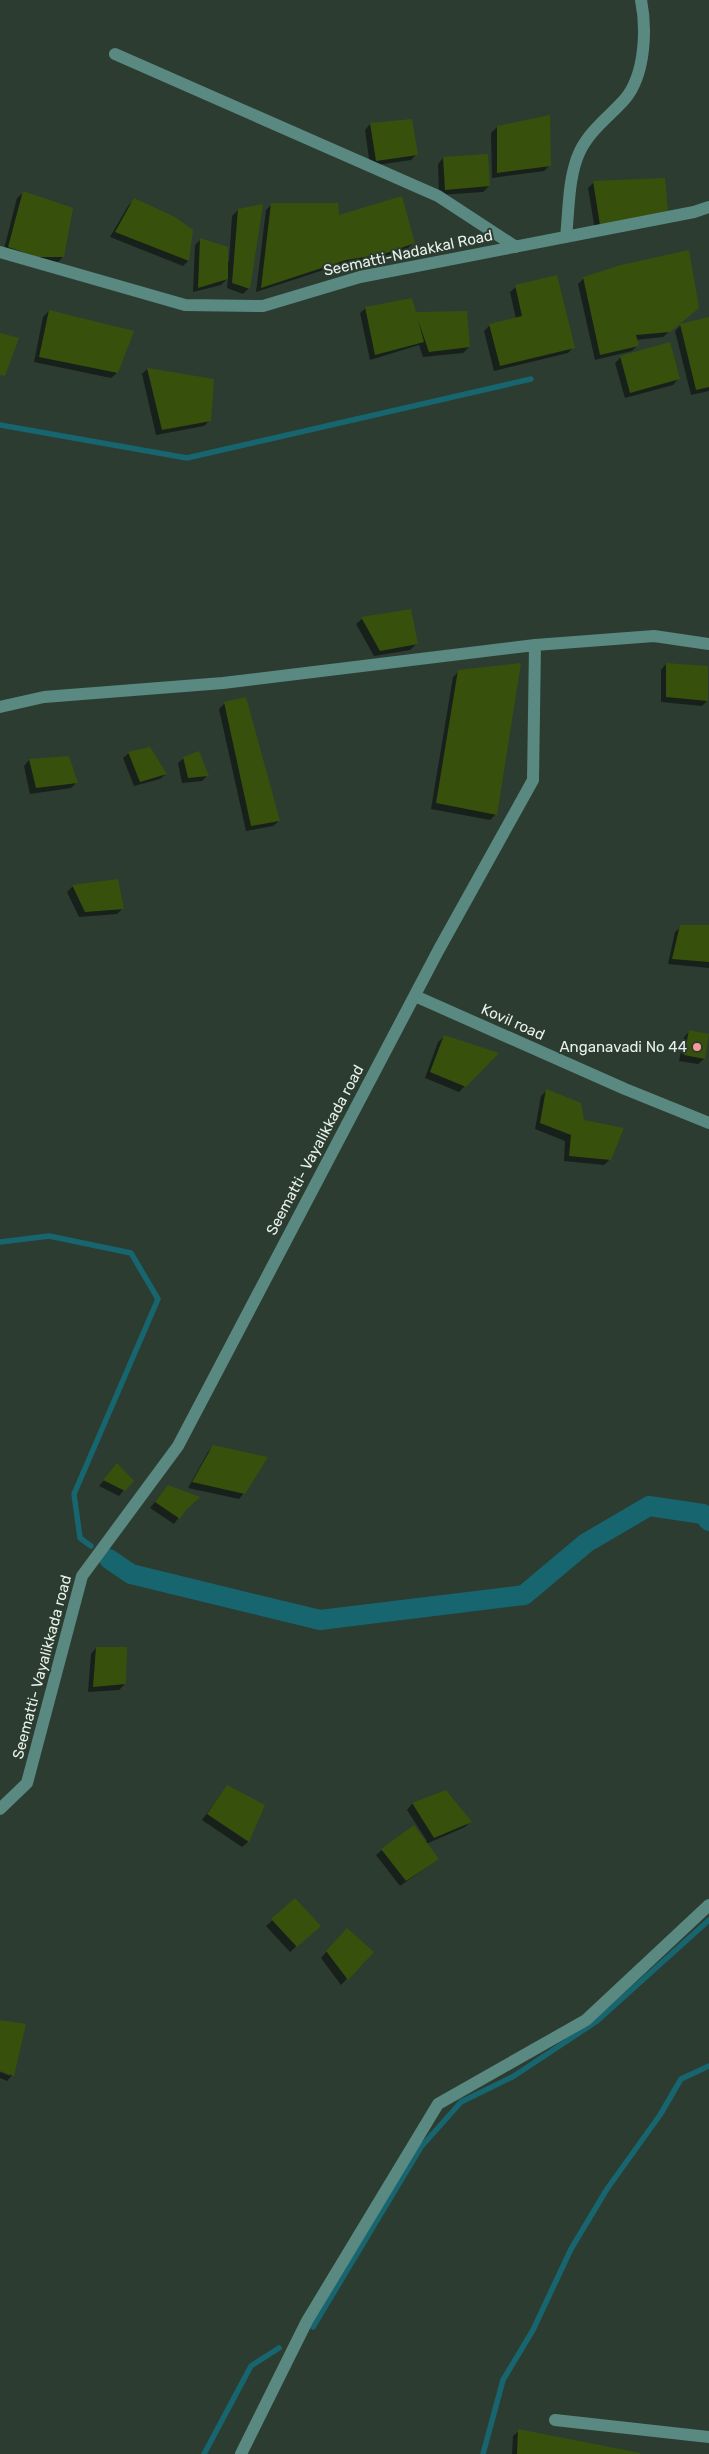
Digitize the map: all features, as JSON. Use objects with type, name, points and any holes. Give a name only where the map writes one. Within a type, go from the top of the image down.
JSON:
[{"type":"street","points":[[566,237],[572,179],[580,150],[602,121],[626,98],[637,80],[642,49],[641,0]]},
{"type":"street","points":[[115,54],[438,196],[516,247]]},
{"type":"street","name":"Seematti-Nadakkal Road","points":[[0,252],[185,305],[263,306],[360,277],[694,212],[709,207]]},
{"type":"street","points":[[0,707],[44,698],[223,682],[535,644],[654,636],[709,644]]},
{"type":"street","name":"Seematti- Vayalikkada road","points":[[0,1810],[27,1783],[82,1576],[178,1446],[415,996],[532,780],[535,644]]},
{"type":"street","name":"Kovil road","points":[[415,996],[624,1089],[709,1123]]},
{"type":"street","points":[[241,2454],[307,2321],[438,2104],[586,2020],[709,1906]]},
{"type":"street","points":[[555,2420],[709,2437]]},
{"type":"building","points":[[550,115],[551,166],[497,173],[497,126]]},
{"type":"building","points":[[412,119],[418,155],[376,161],[370,123]]},
{"type":"building","points":[[488,154],[490,186],[445,190],[443,157]]},
{"type":"building","points":[[665,178],[668,211],[600,225],[593,181]]},
{"type":"building","points":[[23,191],[73,208],[64,257],[37,257],[8,247]]},
{"type":"building","points":[[402,196],[415,243],[384,254],[346,260],[261,288],[271,203],[338,203],[339,215]]},
{"type":"building","points":[[134,198],[175,217],[193,230],[189,261],[115,232]]},
{"type":"building","points":[[263,204],[250,289],[232,283],[238,209]]},
{"type":"building","points":[[200,238],[228,247],[228,279],[198,288]]},
{"type":"building","points":[[689,250],[699,308],[670,332],[636,335],[639,346],[600,355],[583,277],[621,265]]},
{"type":"building","points":[[557,275],[575,348],[500,366],[489,324],[522,316],[515,285]]},
{"type":"building","points":[[412,298],[416,312],[467,311],[470,347],[429,352],[418,320],[424,342],[375,355],[365,307]]},
{"type":"building","points":[[49,310],[134,331],[118,373],[39,357]]},
{"type":"building","points":[[709,317],[709,387],[696,390],[680,324]]},
{"type":"building","points":[[0,333],[19,338],[5,376],[0,375]]},
{"type":"building","points":[[670,342],[680,379],[630,393],[620,356]]},
{"type":"building","points":[[147,368],[214,379],[211,421],[162,430]]},
{"type":"building","points":[[411,609],[418,644],[380,651],[361,617]]},
{"type":"building","points":[[521,663],[497,815],[436,803],[458,670]]},
{"type":"building","points":[[666,663],[708,666],[708,701],[666,697]]},
{"type":"building","points":[[246,697],[280,821],[251,826],[224,702]]},
{"type":"building","points":[[150,747],[167,774],[140,782],[128,752]]},
{"type":"building","points":[[199,751],[209,776],[188,778],[183,757]]},
{"type":"building","points":[[69,756],[78,783],[36,788],[29,759]]},
{"type":"building","points":[[118,879],[124,909],[85,912],[72,885]]},
{"type":"building","points":[[680,925],[709,925],[709,962],[672,959]]},
{"type":"building","name":"Anganavadi No 44","points":[[689,1030],[709,1034],[705,1059],[684,1055]]},
{"type":"building","points":[[444,1035],[499,1053],[466,1087],[430,1072]]},
{"type":"building","points":[[546,1089],[581,1103],[584,1120],[624,1128],[611,1160],[569,1156],[571,1135],[540,1123]]},
{"type":"building","points":[[213,1445],[268,1457],[245,1494],[192,1482]]},
{"type":"building","points":[[117,1463],[134,1481],[125,1491],[103,1480]]},
{"type":"building","points":[[168,1485],[200,1497],[186,1510],[180,1519],[155,1502]]},
{"type":"building","points":[[96,1647],[127,1647],[126,1684],[93,1687]]},
{"type":"building","points":[[227,1785],[265,1805],[249,1842],[207,1814]]},
{"type":"building","points":[[446,1790],[472,1822],[434,1838],[412,1803]]},
{"type":"building","points":[[414,1825],[439,1859],[406,1881],[381,1849]]},
{"type":"building","points":[[295,1898],[321,1926],[297,1947],[271,1919]]},
{"type":"building","points":[[347,1928],[374,1952],[348,1980],[326,1951]]},
{"type":"building","points":[[0,2020],[26,2024],[14,2076],[0,2071]]},
{"type":"building","points":[[518,2429],[640,2453],[640,2454],[517,2454]]},
{"type":"waterway","points":[[0,425],[187,458],[531,379]]},
{"type":"waterway","points":[[0,1242],[49,1236],[131,1253],[158,1299],[74,1494],[80,1538],[91,1546]]},
{"type":"waterway","points":[[109,1559],[131,1574],[320,1620],[524,1595],[586,1543],[649,1506],[703,1514],[709,1521]]},
{"type":"waterway","points":[[313,2327],[421,2147],[461,2102],[514,2076],[597,2021],[709,1920]]},
{"type":"waterway","points":[[483,2454],[503,2380],[533,2330],[571,2249],[607,2189],[660,2115],[681,2079],[709,2066]]},
{"type":"waterway","points":[[204,2454],[251,2366],[279,2348]]},
{"type":"place","name":"Anganavadi No 44","points":[[697,1047]]}]
